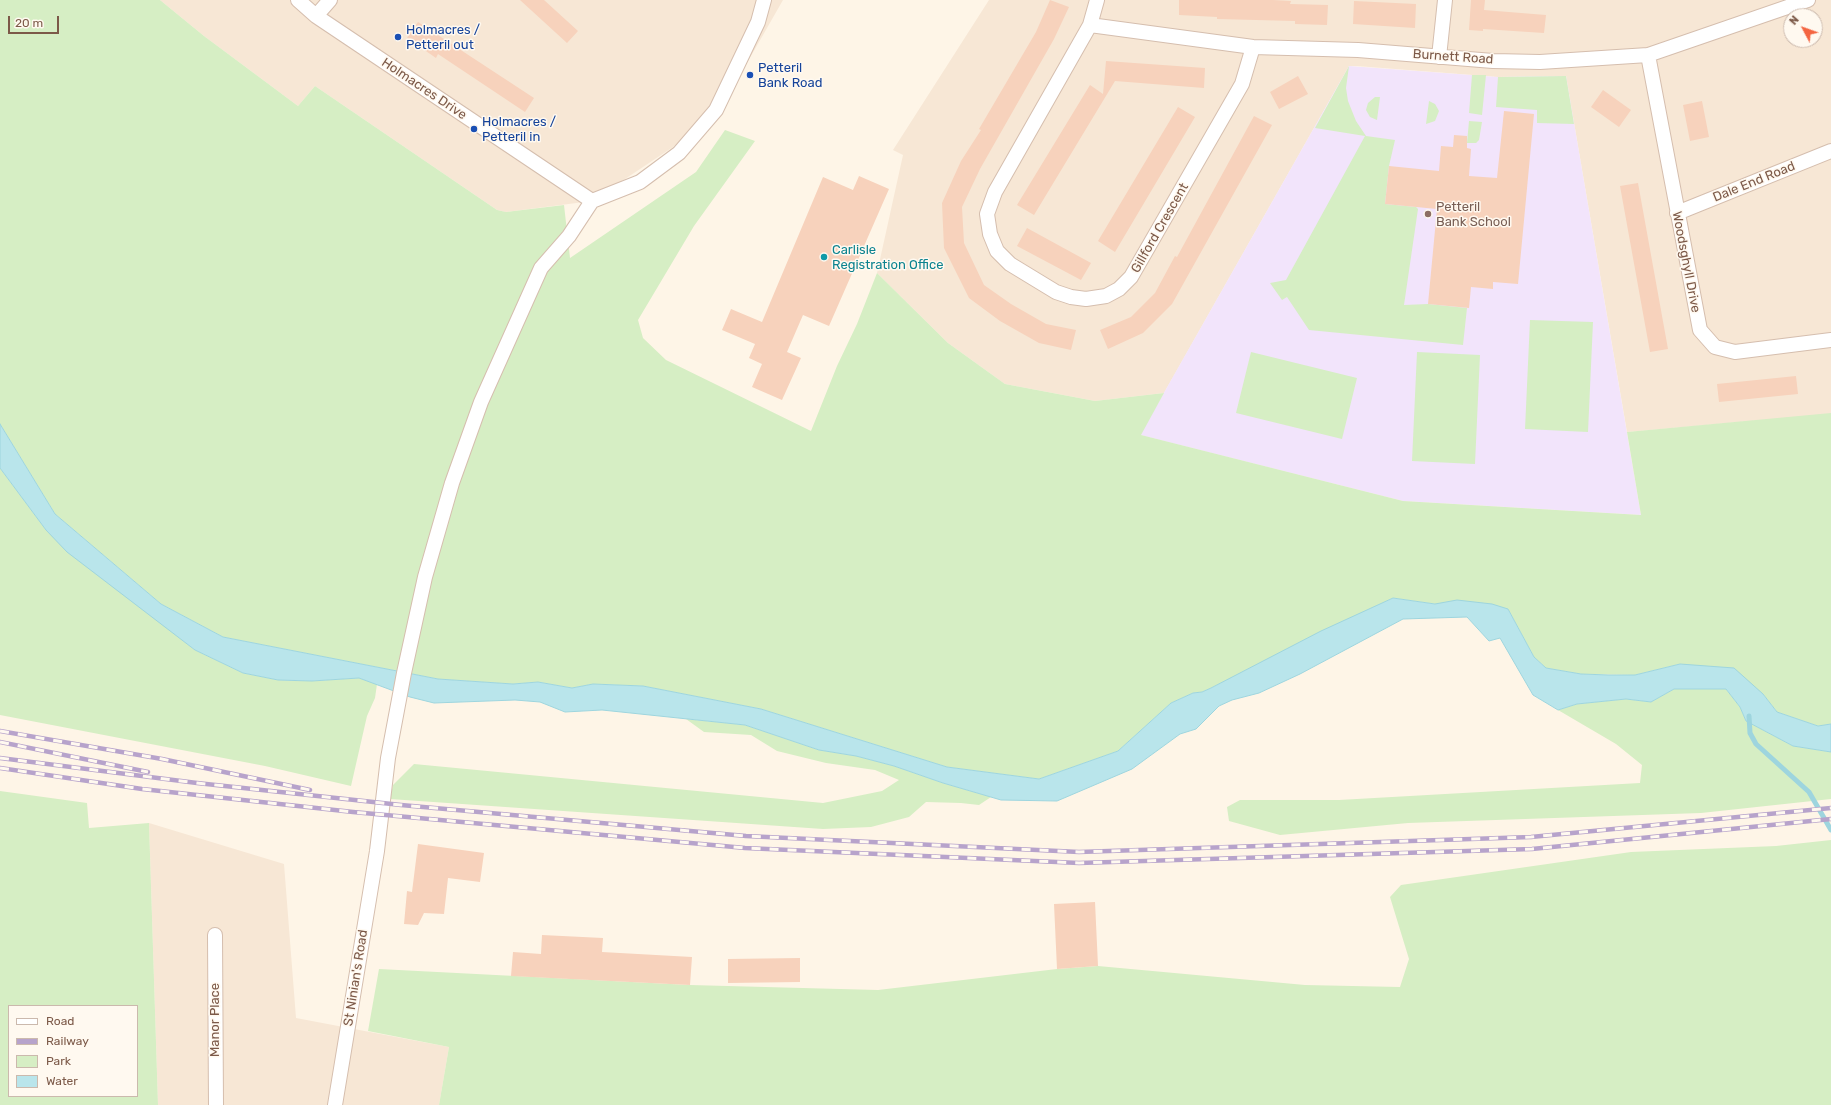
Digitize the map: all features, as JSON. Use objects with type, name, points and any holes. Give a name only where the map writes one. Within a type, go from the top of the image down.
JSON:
[{"type":"street","name":"Holmacres Drive","points":[[298,0],[316,16],[592,201]]},
{"type":"street","points":[[316,16],[330,0]]},
{"type":"street","points":[[592,201],[640,182],[679,153],[716,110],[758,22],[764,0]]},
{"type":"street","name":"Gillford Crescent","points":[[1097,0],[1090,24],[995,192],[986,214],[990,234],[997,251],[1010,264],[1056,292],[1072,297],[1086,299],[1106,296],[1119,288],[1131,277],[1242,84],[1253,47]]},
{"type":"street","points":[[1439,57],[1445,0]]},
{"type":"street","name":"Burnett Road","points":[[1090,24],[1253,47],[1358,50],[1439,57],[1540,62],[1648,56],[1808,0]]},
{"type":"street","name":"Woodsghyll Drive","points":[[1648,56],[1700,330],[1715,347],[1735,352],[1831,340]]},
{"type":"street","name":"Dale End Road","points":[[1677,213],[1831,151]]},
{"type":"street","name":"St Ninian's Road","points":[[335,1105],[377,851],[388,758],[404,673],[425,577],[452,483],[481,402],[541,268],[569,236],[592,201]]},
{"type":"street","name":"Manor Place","points":[[214,935],[216,1105]]},
{"type":"shaded area","points":[[160,0],[783,0],[715,119],[592,201],[506,212],[497,210],[315,86],[298,106],[204,36]]},
{"type":"shaded area","points":[[989,0],[1831,0],[1831,414],[1627,432],[1566,76],[1498,77],[1349,66],[1164,393],[1095,401],[1005,384],[948,343],[877,273],[903,155],[893,150]]},
{"type":"shaded area","name":"Petteril Bank School","points":[[1349,66],[1498,77],[1566,76],[1641,515],[1403,501],[1140,435]]},
{"type":"shaded area","points":[[149,823],[284,864],[296,1018],[449,1047],[439,1105],[158,1105]]},
{"type":"green space","points":[[0,0],[160,0],[204,36],[298,106],[315,86],[497,210],[506,212],[564,205],[570,258],[696,172],[725,130],[755,141],[694,226],[638,320],[643,338],[666,360],[811,431],[837,366],[857,324],[877,273],[948,343],[1005,384],[1095,401],[1164,393],[1141,435],[1403,501],[1641,515],[1627,432],[1831,413],[1831,724],[1818,726],[1777,712],[1763,694],[1680,664],[1635,675],[1581,674],[1546,668],[1534,657],[1508,609],[1435,604],[1393,598],[1211,688],[1202,692],[1193,693],[1171,703],[1118,751],[1039,779],[947,767],[761,709],[643,686],[593,684],[572,688],[538,682],[513,684],[438,679],[223,637],[161,604],[55,514],[0,424]]},
{"type":"green space","points":[[1349,66],[1346,88],[1348,101],[1356,121],[1366,136],[1395,140],[1389,166],[1385,204],[1416,207],[1418,209],[1404,305],[1428,304],[1467,308],[1463,345],[1309,330],[1287,297],[1282,300],[1270,283],[1286,280],[1365,136],[1315,128]]},
{"type":"green space","points":[[1472,75],[1486,75],[1482,115],[1469,113]]},
{"type":"green space","points":[[1566,76],[1574,124],[1537,123],[1537,110],[1496,107],[1498,77]]},
{"type":"green space","points":[[1375,97],[1380,97],[1377,120],[1370,117],[1366,110],[1368,103]]},
{"type":"green space","points":[[1429,101],[1435,104],[1439,111],[1435,121],[1426,124]]},
{"type":"green space","points":[[1469,121],[1482,122],[1479,140],[1476,143],[1467,143]]},
{"type":"green space","points":[[1530,320],[1593,322],[1588,432],[1525,429]]},
{"type":"green space","points":[[1251,352],[1357,378],[1342,439],[1236,413]]},
{"type":"green space","points":[[1417,352],[1480,355],[1475,464],[1412,461]]},
{"type":"green space","points":[[0,468],[46,530],[195,650],[243,673],[278,680],[312,681],[359,678],[377,684],[375,698],[367,716],[351,786],[265,766],[0,715]]},
{"type":"green space","points":[[1674,689],[1726,689],[1740,707],[1746,721],[1793,746],[1831,752],[1831,799],[1701,813],[1408,823],[1280,835],[1229,821],[1227,807],[1240,800],[1339,800],[1640,783],[1642,765],[1616,744],[1558,710],[1577,704],[1626,699],[1651,702]]},
{"type":"green space","points":[[686,719],[745,725],[819,750],[856,756],[894,766],[943,783],[991,797],[979,805],[926,802],[909,817],[871,827],[823,829],[390,799],[393,785],[414,764],[823,803],[882,791],[899,780],[875,770],[826,763],[777,751],[751,735],[704,732]]},
{"type":"green space","points":[[0,791],[87,803],[89,828],[149,823],[158,1105],[0,1105]]},
{"type":"green space","points":[[1831,840],[1831,1105],[439,1105],[449,1047],[368,1031],[379,969],[690,985],[878,990],[1057,969],[1098,966],[1305,985],[1400,987],[1409,959],[1390,897],[1401,885],[1631,852],[1776,846]]},
{"type":"water","points":[[0,424],[55,514],[161,604],[223,637],[438,679],[513,684],[538,682],[572,688],[593,684],[643,686],[761,709],[947,767],[1039,779],[1118,751],[1171,703],[1193,693],[1202,692],[1211,688],[1321,631],[1393,598],[1435,604],[1457,600],[1492,604],[1508,609],[1534,657],[1546,668],[1581,674],[1635,675],[1680,664],[1734,668],[1763,694],[1777,712],[1818,726],[1831,724],[1831,752],[1793,746],[1746,721],[1740,707],[1726,689],[1674,689],[1651,702],[1626,699],[1577,704],[1558,710],[1533,695],[1500,638],[1489,641],[1467,617],[1403,619],[1300,674],[1259,693],[1232,700],[1219,706],[1196,729],[1180,734],[1132,769],[1057,801],[1001,800],[943,783],[894,766],[856,756],[819,750],[745,725],[602,710],[565,712],[540,702],[515,700],[434,703],[410,697],[359,678],[312,681],[278,680],[243,673],[195,650],[67,552],[46,530],[0,468]]},
{"type":"building","points":[[520,0],[544,0],[578,31],[567,43]]},
{"type":"building","points":[[1050,0],[1069,7],[1054,39],[980,169],[962,207],[964,243],[984,285],[1011,304],[1046,324],[1076,330],[1071,350],[1039,343],[1000,321],[969,298],[944,248],[942,203],[961,161],[981,130],[979,129],[1036,32]]},
{"type":"building","points":[[1179,0],[1273,0],[1291,1],[1290,4],[1328,5],[1327,25],[1295,24],[1295,21],[1217,19],[1217,17],[1179,15]]},
{"type":"building","points":[[1471,0],[1485,0],[1484,10],[1546,15],[1544,33],[1483,29],[1483,31],[1469,30]]},
{"type":"building","points":[[1354,1],[1416,4],[1415,28],[1353,24]]},
{"type":"building","points":[[418,22],[534,98],[525,112],[438,54],[436,58],[407,38]]},
{"type":"building","points":[[1106,61],[1205,68],[1204,88],[1115,81],[1034,215],[1017,205],[1090,85],[1103,94]]},
{"type":"building","points":[[1298,76],[1308,94],[1279,109],[1270,92]]},
{"type":"building","points":[[1603,90],[1631,110],[1619,127],[1591,107]]},
{"type":"building","points":[[1702,101],[1709,137],[1690,141],[1683,105]]},
{"type":"building","points":[[1178,107],[1195,117],[1115,252],[1098,241]]},
{"type":"building","points":[[1504,111],[1534,114],[1518,284],[1493,282],[1493,289],[1471,287],[1469,308],[1428,304],[1437,209],[1385,204],[1389,166],[1439,171],[1441,146],[1453,147],[1454,135],[1467,136],[1467,148],[1471,149],[1469,176],[1497,178]]},
{"type":"building","points":[[1254,116],[1272,125],[1172,304],[1143,333],[1108,349],[1100,330],[1131,317],[1155,293],[1175,256],[1177,257]]},
{"type":"building","name":"Carlisle Registration Office","points":[[859,176],[889,189],[829,326],[803,315],[787,352],[801,358],[782,400],[752,387],[762,364],[749,358],[755,344],[722,330],[731,309],[762,322],[823,177],[853,190]]},
{"type":"building","points":[[1638,183],[1668,349],[1650,352],[1620,186]]},
{"type":"building","points":[[1027,228],[1091,263],[1081,280],[1017,246]]},
{"type":"building","points":[[1796,376],[1798,394],[1719,402],[1717,384]]},
{"type":"building","points":[[418,844],[484,853],[480,882],[448,878],[444,914],[424,913],[418,925],[404,924],[407,891],[412,892]]},
{"type":"building","points":[[1095,902],[1098,966],[1057,969],[1054,904]]},
{"type":"building","points":[[542,935],[603,938],[602,952],[692,957],[690,985],[511,976],[513,952],[541,954]]},
{"type":"building","points":[[800,958],[800,982],[728,983],[728,959]]},
{"type":"waterway","points":[[1749,716],[1750,733],[1756,744],[1809,792],[1831,830]]},
{"type":"railway","points":[[0,731],[162,759],[310,790]]},
{"type":"railway","points":[[0,742],[148,772]]},
{"type":"railway","points":[[0,758],[197,783],[401,805],[746,836],[1079,852],[1531,837],[1831,808]]},
{"type":"railway","points":[[0,768],[142,789],[353,812],[745,848],[1079,863],[1532,849],[1831,819]]},
{"type":"place","name":"Holmacres / Petteril out","points":[[398,37]]},
{"type":"place","name":"Petteril Bank Road","points":[[750,75]]},
{"type":"place","name":"Holmacres / Petteril in","points":[[474,129]]},
{"type":"place","name":"Petteril Bank School","points":[[1428,214]]},
{"type":"place","name":"Carlisle Registration Office","points":[[824,257]]}]
